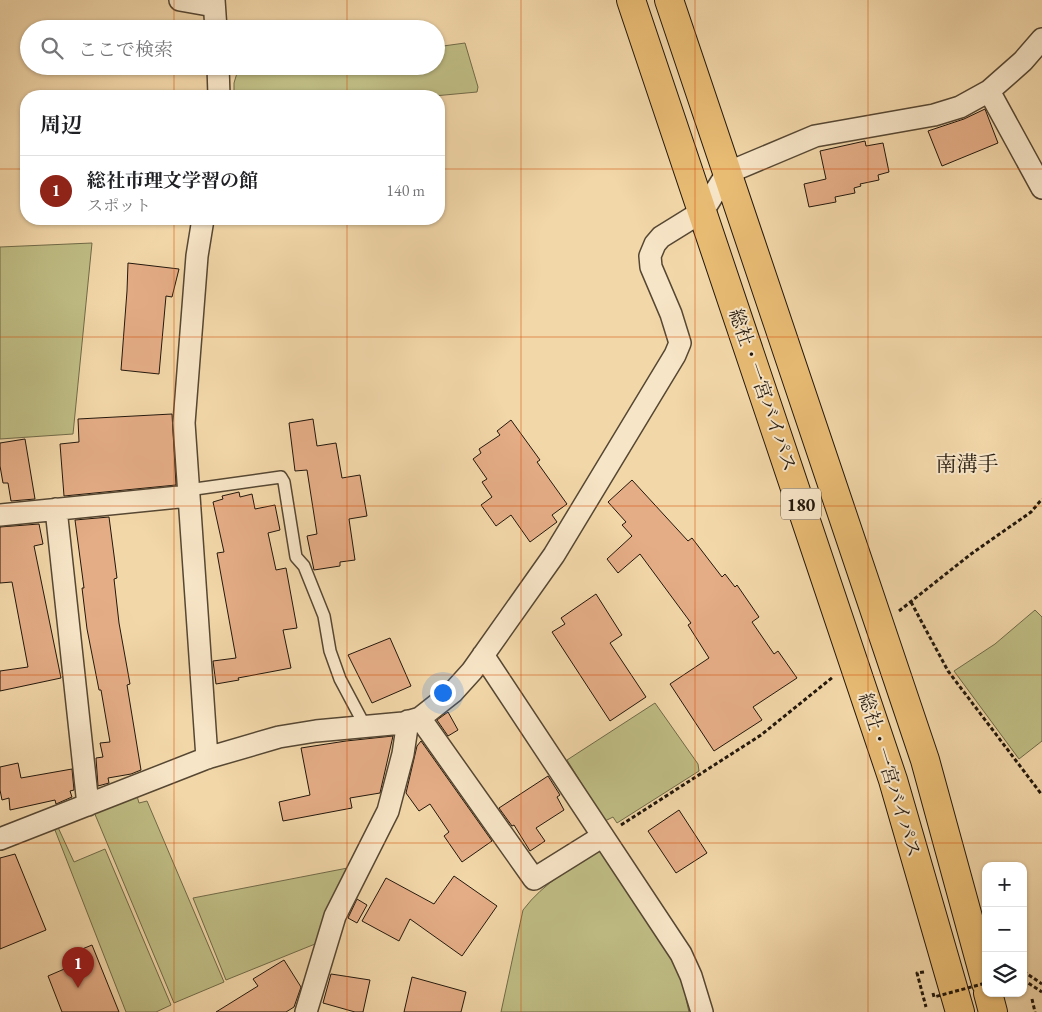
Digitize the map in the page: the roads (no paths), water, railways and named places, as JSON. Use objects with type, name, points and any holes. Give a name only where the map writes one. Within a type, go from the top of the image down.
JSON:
[{"type":"highway","name":"総社・一宮バイパス","points":[[631,0],[893,780],[960,1012]]},
{"type":"highway","name":"総社・一宮バイパス","points":[[669,0],[925,760],[982,969]]},
{"type":"highway","points":[[989,997],[993,1012]]},
{"type":"street","points":[[180,0],[214,3],[215,20]]},
{"type":"street","points":[[0,839],[207,758],[279,737],[414,720],[453,692],[472,671],[554,555],[675,355],[680,343],[671,314],[651,267],[650,256],[655,244],[661,237],[703,211],[727,173],[815,136],[934,115],[960,107],[989,91],[1023,61],[1042,39]]},
{"type":"street","points":[[218,75],[219,90]]},
{"type":"street","points":[[989,91],[1042,188]]},
{"type":"street","points":[[202,225],[196,256],[184,423],[207,758]]},
{"type":"street","points":[[0,515],[188,493]]},
{"type":"street","points":[[56,509],[88,805]]},
{"type":"street","points":[[483,655],[681,954],[691,976],[702,1012]]},
{"type":"street","points":[[414,720],[534,879],[603,836]]},
{"type":"street","points":[[306,1012],[335,916],[388,812],[414,720]]},
{"type":"lane","points":[[188,493],[281,477],[284,482],[296,557],[304,566],[324,616],[330,651],[340,679],[365,726]]},
{"type":"place","name":"総社市理文学習の館","points":[[78,988]]},
{"type":"district","name":"南溝手","points":[[967,463]]}]
